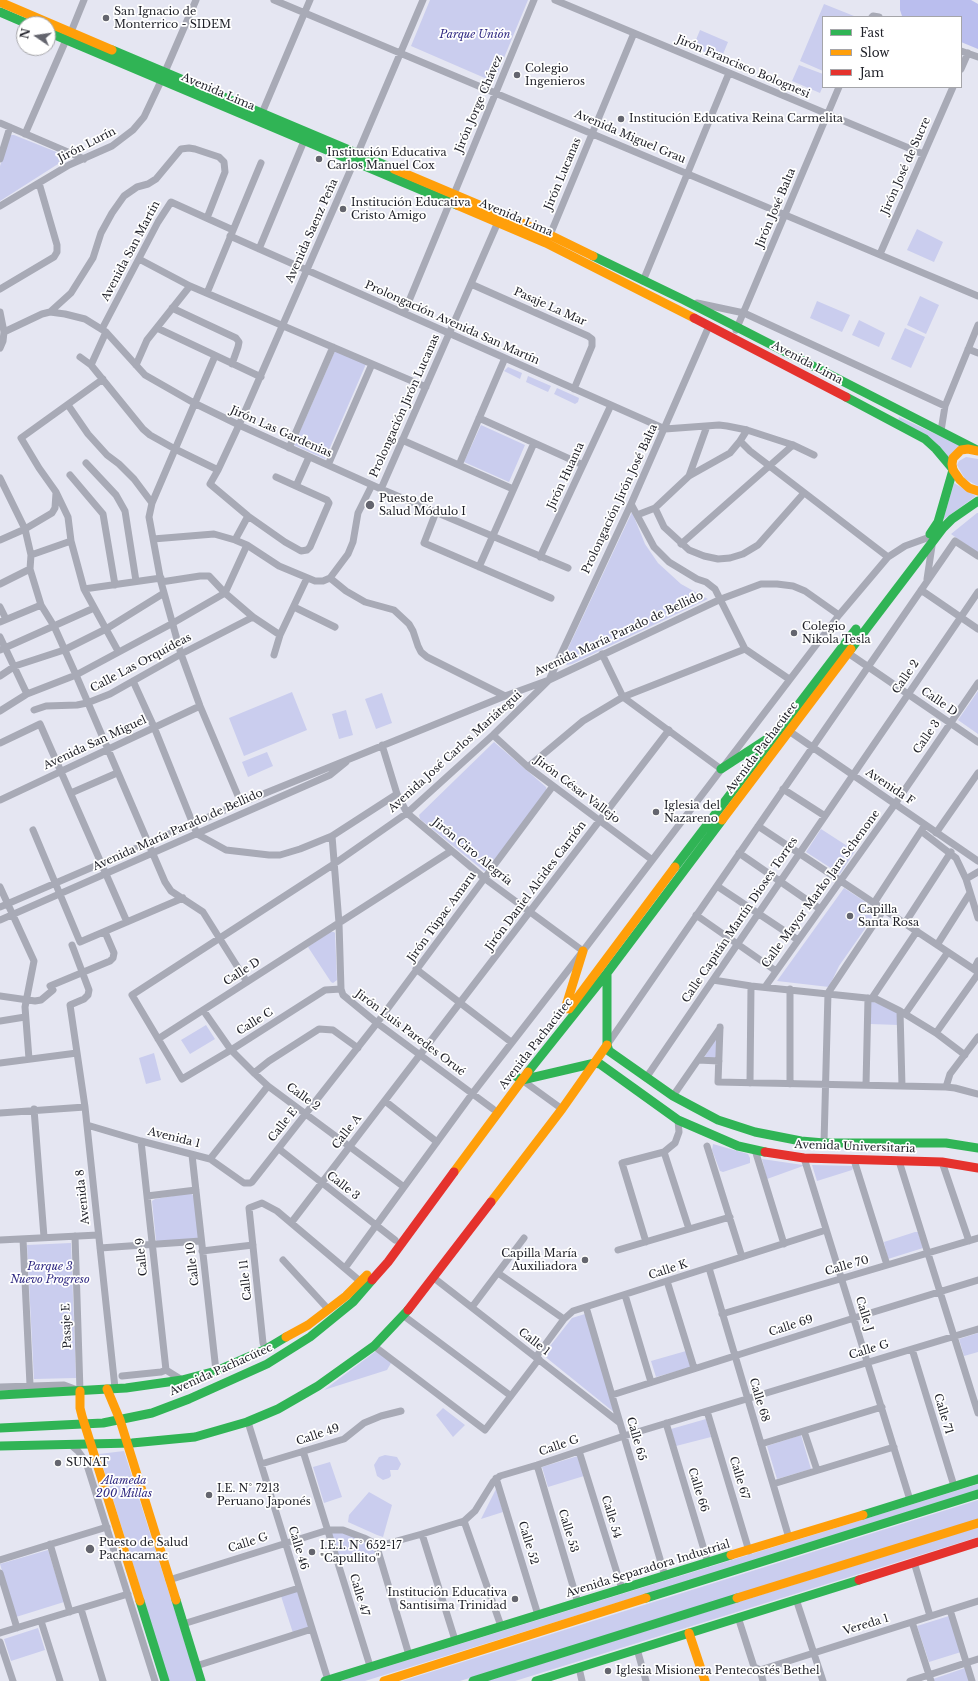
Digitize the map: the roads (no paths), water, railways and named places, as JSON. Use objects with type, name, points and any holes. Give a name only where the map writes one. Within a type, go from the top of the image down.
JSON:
[{"type":"main road","name":"Avenida Lima","points":[[0,2],[161,82],[304,141],[356,158]]},
{"type":"main road","points":[[0,12],[16,19]]},
{"type":"main road","name":"Avenida Lima","points":[[56,34],[68,36],[165,73],[262,113],[356,158],[452,198],[550,235],[684,300],[978,450]]},
{"type":"main road","name":"Avenida Lima","points":[[452,198],[498,222],[558,249],[732,337],[925,439],[936,449],[964,484],[978,491]]},
{"type":"main road","name":"Avenida Pachacútec","points":[[0,1395],[111,1389],[182,1380],[216,1371],[266,1349],[308,1325],[346,1296],[361,1282],[395,1240],[493,1109],[607,974],[848,653],[930,540],[944,508],[954,458],[961,450],[978,450]]},
{"type":"main road","name":"Avenida Pachacútec","points":[[0,1428],[85,1424],[120,1420],[159,1410],[255,1370],[290,1351],[335,1318],[370,1284],[388,1262],[563,1017],[775,734],[930,540],[952,520],[978,501]]},
{"type":"main road","points":[[721,769],[775,734]]},
{"type":"main road","points":[[563,1017],[583,951]]},
{"type":"main road","points":[[0,1446],[68,1443],[126,1443],[196,1437],[248,1422],[296,1400],[374,1346],[404,1316],[434,1278],[562,1110],[607,1045],[607,974]]},
{"type":"main road","name":"Avenida Universitaria","points":[[607,1045],[609,1051],[646,1078],[693,1108],[718,1120],[755,1132],[801,1142],[946,1143],[978,1148]]},
{"type":"main road","points":[[520,1078],[595,1063]]},
{"type":"main road","name":"Avenida Universitaria","points":[[595,1063],[600,1064],[678,1120],[710,1136],[755,1150],[804,1158],[942,1162],[978,1168]]},
{"type":"main road","points":[[111,1389],[126,1443],[201,1681]]},
{"type":"main road","points":[[80,1391],[80,1408],[164,1681]]},
{"type":"main road","name":"Avenida Separadora Industrial","points":[[326,1680],[749,1551],[978,1479]]},
{"type":"main road","points":[[384,1681],[978,1494]]},
{"type":"main road","points":[[100,1505],[110,1502]]},
{"type":"main road","points":[[473,1681],[978,1523]]},
{"type":"main road","points":[[536,1681],[978,1542]]},
{"type":"main road","points":[[686,1634],[697,1681]]},
{"type":"main road","points":[[686,1634],[705,1681]]},
{"type":"street","points":[[25,134],[84,0]]},
{"type":"street","name":"Jirón Lurín","points":[[0,206],[39,183],[112,146],[133,130],[144,117],[161,82],[196,0]]},
{"type":"street","name":"Avenida Miguel Grau","points":[[274,0],[978,296]]},
{"type":"street","points":[[262,113],[310,0]]},
{"type":"street","name":"Avenida Saenz Peña","points":[[248,516],[210,484],[240,425],[423,0]]},
{"type":"street","name":"Jirón Jorge Chávez","points":[[404,313],[534,0]]},
{"type":"street","name":"Jirón Francisco Bolognesi","points":[[555,0],[923,154]]},
{"type":"street","name":"Jirón Lucanas","points":[[550,235],[634,33]]},
{"type":"street","points":[[962,63],[964,52],[978,57]]},
{"type":"street","points":[[644,281],[729,73]]},
{"type":"street","name":"Jirón José Balta","points":[[732,337],[744,314],[839,88]]},
{"type":"street","name":"Jirón José de Sucre","points":[[880,254],[953,88]]},
{"type":"street","points":[[0,124],[84,159]]},
{"type":"street","points":[[0,159],[10,128]]},
{"type":"street","points":[[259,249],[304,141]]},
{"type":"street","points":[[4,332],[42,314],[50,312],[71,293],[93,258],[101,234],[108,220],[124,196],[137,187],[148,184],[156,178],[181,149],[195,149],[219,157],[224,162],[225,172],[207,218]]},
{"type":"street","points":[[207,293],[261,163]]},
{"type":"street","points":[[0,289],[54,257],[57,252],[57,245],[39,183]]},
{"type":"street","name":"Avenida San Martín","points":[[91,365],[104,331],[139,259],[158,222],[171,202],[207,218],[232,233]]},
{"type":"street","name":"Prolongación Jirón Lucanas","points":[[381,488],[498,222]]},
{"type":"street","name":"Prolongación Avenida San Martín","points":[[232,233],[259,249],[307,271],[665,429]]},
{"type":"street","points":[[139,259],[190,286],[426,387]]},
{"type":"street","name":"Pasaje La Mar","points":[[471,284],[592,339],[592,346],[574,389]]},
{"type":"street","points":[[136,365],[144,346],[190,286]]},
{"type":"street","name":"Avenida Lima","points":[[684,300],[744,314],[946,406]]},
{"type":"street","points":[[172,308],[236,338],[239,342],[232,364]]},
{"type":"street","points":[[0,312],[4,332],[3,341],[0,348]]},
{"type":"street","name":"Jirón Las Gardenias","points":[[50,312],[65,314],[84,320],[104,331],[150,378],[194,403],[372,485],[568,568]]},
{"type":"street","points":[[941,431],[946,406],[978,325]]},
{"type":"street","name":"Prolongación Jirón José Balta","points":[[549,680],[665,429],[709,326]]},
{"type":"street","points":[[157,328],[261,377]]},
{"type":"street","points":[[289,448],[332,347]]},
{"type":"street","points":[[968,350],[978,353]]},
{"type":"street","points":[[214,356],[152,503],[149,517],[164,593],[181,654],[200,706],[241,803]]},
{"type":"street","points":[[80,357],[91,365],[143,429],[150,435],[218,470]]},
{"type":"street","points":[[459,465],[505,358]]},
{"type":"street","points":[[328,465],[372,364]]},
{"type":"street","points":[[103,379],[21,438],[39,468],[56,492],[68,517],[71,541],[84,589],[118,651]]},
{"type":"street","points":[[68,405],[88,434],[107,455],[119,464],[134,479],[152,503]]},
{"type":"street","name":"Jirón Huanta","points":[[540,557],[611,405]]},
{"type":"street","points":[[479,418],[583,465]]},
{"type":"street","points":[[665,429],[718,425],[747,430],[793,445],[814,454]]},
{"type":"street","points":[[689,476],[707,426]]},
{"type":"street","points":[[637,515],[655,508],[689,476],[730,452],[747,430]]},
{"type":"street","points":[[402,440],[513,489]]},
{"type":"street","points":[[740,441],[769,466],[888,557]]},
{"type":"street","points":[[479,567],[534,443]]},
{"type":"street","points":[[681,544],[793,445]]},
{"type":"street","points":[[296,486],[309,457]]},
{"type":"street","points":[[86,463],[116,495],[125,511],[136,581]]},
{"type":"street","points":[[70,475],[103,514],[114,585]]},
{"type":"street","points":[[234,540],[248,516],[285,542],[301,551],[310,547],[329,503],[327,500],[276,477]]},
{"type":"street","points":[[0,478],[25,529],[31,555],[30,569],[41,605],[54,626],[76,675],[165,882],[171,891],[203,912],[247,982]]},
{"type":"street","points":[[153,539],[214,534],[247,546],[279,566],[315,581],[323,581],[330,578],[348,554],[353,542],[358,513],[372,485]]},
{"type":"street","points":[[0,540],[25,529],[52,513],[55,508],[56,492]]},
{"type":"street","points":[[655,508],[664,527],[689,550],[704,556],[718,559],[730,558],[743,554],[758,544],[804,493]]},
{"type":"street","points":[[631,504],[654,547],[669,562],[716,589],[745,649],[789,679]]},
{"type":"street","points":[[436,512],[424,543],[551,598]]},
{"type":"street","points":[[927,582],[930,540]]},
{"type":"street","name":"Avenida Pachacútec","points":[[344,1268],[511,1042],[583,951],[651,859],[839,615],[888,557],[906,546],[930,540]]},
{"type":"street","points":[[31,555],[71,541]]},
{"type":"street","points":[[607,1045],[955,541],[978,556]]},
{"type":"street","points":[[0,711],[27,694],[76,675],[118,651],[173,623],[225,593],[247,546]]},
{"type":"street","points":[[0,584],[30,569]]},
{"type":"street","points":[[84,589],[136,581],[209,576],[225,593],[253,617],[280,634]]},
{"type":"street","points":[[274,655],[280,634],[307,578]]},
{"type":"street","points":[[330,578],[346,591],[365,602],[394,610],[409,624],[421,652],[427,657],[505,696]]},
{"type":"street","name":"Avenida María Parado de Bellido","points":[[0,907],[192,823],[362,753],[549,680],[721,598],[761,584],[793,586],[805,591],[839,615]]},
{"type":"street","points":[[921,590],[978,629]]},
{"type":"street","name":"Calle 2","points":[[853,776],[978,592]]},
{"type":"street","points":[[0,676],[14,666],[64,650],[106,629],[164,593]]},
{"type":"street","points":[[0,607],[3,620],[41,605]]},
{"type":"street","points":[[294,607],[335,627]]},
{"type":"street","points":[[3,649],[94,608]]},
{"type":"street","name":"Calle Las Orquídeas","points":[[34,710],[46,706],[73,706],[87,703],[110,694],[181,654],[253,617]]},
{"type":"street","points":[[0,637],[3,649],[14,666],[27,694]]},
{"type":"street","points":[[528,767],[583,721],[623,697],[745,649]]},
{"type":"street","name":"Calle D","points":[[848,653],[978,742]]},
{"type":"street","points":[[602,654],[623,697],[670,730],[721,769]]},
{"type":"street","name":"Avenida José Carlos Mariátegui","points":[[158,1039],[132,995],[334,864],[407,813],[493,735],[549,680]]},
{"type":"street","points":[[133,681],[154,728],[197,834],[226,850],[280,855],[300,849],[332,836],[397,794]]},
{"type":"street","name":"Calle 3","points":[[895,804],[978,683]]},
{"type":"street","name":"Avenida San Miguel","points":[[0,800],[200,706]]},
{"type":"street","points":[[0,743],[40,724],[127,922]]},
{"type":"street","name":"Jirón Daniel Alcides Carrión","points":[[420,1055],[670,730]]},
{"type":"street","name":"Avenida F","points":[[789,731],[895,804],[923,828],[936,833],[978,861]]},
{"type":"street","name":"Jirón César Vallejo","points":[[493,735],[528,767],[552,786],[651,859]]},
{"type":"street","name":"Jirón Ciro Alegría","points":[[382,745],[397,794],[407,813],[484,878],[583,951]]},
{"type":"street","name":"Avenida María Parado de Bellido","points":[[0,920],[13,916],[330,775],[345,763],[362,753]]},
{"type":"street","points":[[936,833],[978,772]]},
{"type":"street","points":[[71,793],[117,773]]},
{"type":"street","name":"Calle Capitán Martín Dioses Torres","points":[[646,1078],[853,776]]},
{"type":"street","name":"Jirón Túpac Amaru","points":[[378,1023],[552,786]]},
{"type":"street","points":[[783,789],[825,816]]},
{"type":"street","name":"Calle Mayor Marko Jara Schenone","points":[[765,987],[895,804]]},
{"type":"street","points":[[758,826],[977,972]]},
{"type":"street","points":[[874,903],[923,828],[951,852],[960,864],[978,918]]},
{"type":"street","points":[[33,830],[80,942],[183,898]]},
{"type":"street","name":"Jirón Luis Paredes Orué","points":[[332,836],[339,923],[341,989],[346,999],[493,1109]]},
{"type":"street","name":"Calle D","points":[[158,1039],[451,851]]},
{"type":"street","points":[[905,923],[951,852]]},
{"type":"street","points":[[739,853],[820,909]]},
{"type":"street","points":[[966,879],[978,872]]},
{"type":"street","points":[[717,886],[798,940]]},
{"type":"street","points":[[0,887],[34,961],[26,1000],[25,1018],[29,1059]]},
{"type":"street","points":[[937,945],[970,893]]},
{"type":"street","points":[[824,1143],[828,993],[884,909]]},
{"type":"street","points":[[696,915],[776,971]]},
{"type":"street","points":[[866,1085],[870,998],[917,931]]},
{"type":"street","points":[[0,996],[26,1000],[41,1000],[52,988],[110,961],[114,954],[105,932]]},
{"type":"street","points":[[72,945],[83,973]]},
{"type":"street","points":[[902,1086],[903,1012],[948,952]]},
{"type":"street","points":[[936,1033],[977,972],[978,961]]},
{"type":"street","points":[[416,970],[511,1042]]},
{"type":"street","name":"Avenida 8","points":[[83,973],[89,990],[88,995],[84,999],[70,1005],[87,1125],[100,1248],[111,1389]]},
{"type":"street","points":[[713,980],[751,986],[870,998],[882,1001],[903,1012],[936,1033],[965,1055]]},
{"type":"street","points":[[750,1083],[751,986]]},
{"type":"street","name":"Calle C","points":[[158,1039],[182,1079],[231,1050],[325,990],[341,989]]},
{"type":"street","points":[[790,989],[790,1084]]},
{"type":"street","name":"Calle 2","points":[[203,1010],[231,1050],[254,1074],[404,1187]]},
{"type":"street","points":[[0,1021],[25,1018]]},
{"type":"street","name":"Calle E","points":[[250,1183],[256,1179],[378,1023]]},
{"type":"street","points":[[254,1074],[269,1061],[319,1029],[326,1028],[333,1030],[358,1048]]},
{"type":"street","points":[[673,1096],[720,1028],[718,1082],[946,1087],[978,1094]]},
{"type":"street","points":[[946,1087],[950,1074],[965,1055],[975,1047],[978,1037]]},
{"type":"street","points":[[0,1063],[77,1053]]},
{"type":"street","name":"Calle A","points":[[291,1223],[420,1055]]},
{"type":"street","points":[[698,1060],[719,1061]]},
{"type":"street","points":[[520,1078],[562,1110]]},
{"type":"street","points":[[210,1159],[268,1086]]},
{"type":"street","points":[[385,1101],[437,1142]]},
{"type":"street","points":[[0,1113],[34,1109],[85,1107]]},
{"type":"street","points":[[34,1109],[44,1238]]},
{"type":"street","points":[[646,1242],[622,1163],[664,1152],[674,1143],[677,1138],[680,1127],[678,1120]]},
{"type":"street","name":"Avenida 1","points":[[87,1125],[210,1159],[244,1183],[250,1183]]},
{"type":"street","name":"Calle 9","points":[[141,1141],[166,1370]]},
{"type":"street","points":[[707,1146],[742,1257]]},
{"type":"street","name":"Calle 3","points":[[279,1150],[395,1240]]},
{"type":"street","points":[[755,1150],[784,1244]]},
{"type":"street","points":[[664,1152],[689,1229]]},
{"type":"street","name":"Calle 10","points":[[192,1155],[216,1371]]},
{"type":"street","name":"Calle J","points":[[804,1158],[910,1500]]},
{"type":"street","points":[[854,1160],[887,1265]]},
{"type":"street","points":[[899,1161],[978,1413]]},
{"type":"street","points":[[942,1162],[969,1241]]},
{"type":"street","points":[[147,1196],[196,1190]]},
{"type":"street","name":"Calle 11","points":[[266,1349],[263,1343],[249,1208],[262,1203],[268,1205],[291,1223]]},
{"type":"street","points":[[618,1250],[730,1217]]},
{"type":"street","points":[[291,1223],[361,1282]]},
{"type":"street","name":"Calle K","points":[[538,1358],[568,1314],[826,1230]]},
{"type":"street","points":[[0,1240],[98,1234]]},
{"type":"street","name":"Pasaje E","points":[[75,1236],[80,1391]]},
{"type":"street","points":[[23,1238],[30,1386]]},
{"type":"street","points":[[472,1307],[524,1238]]},
{"type":"street","name":"Calle 70","points":[[722,1314],[978,1238]]},
{"type":"street","points":[[100,1248],[201,1241]]},
{"type":"street","points":[[202,1251],[253,1245]]},
{"type":"street","points":[[283,1260],[328,1309]]},
{"type":"street","name":"Calle 68","points":[[709,1268],[789,1538]]},
{"type":"street","points":[[498,1273],[564,1319]]},
{"type":"street","name":"Calle 1","points":[[434,1278],[620,1423]]},
{"type":"street","name":"Calle 69","points":[[612,1395],[978,1280]]},
{"type":"street","points":[[667,1281],[694,1368]]},
{"type":"street","points":[[625,1295],[651,1382]]},
{"type":"street","name":"Calle 65","points":[[586,1308],[665,1576]]},
{"type":"street","points":[[404,1316],[511,1396]]},
{"type":"street","name":"Calle G","points":[[496,1478],[537,1466],[666,1423],[978,1329]]},
{"type":"street","points":[[374,1346],[485,1430],[538,1358]]},
{"type":"street","name":"Calle 71","points":[[912,1349],[954,1486]]},
{"type":"street","points":[[122,1376],[161,1372],[166,1370],[182,1380]]},
{"type":"street","name":"Avenida Pachacútec","points":[[0,1387],[64,1385],[80,1391]]},
{"type":"street","points":[[761,1444],[882,1407]]},
{"type":"street","name":"Calle 49","points":[[261,1464],[344,1439],[364,1423],[381,1416],[401,1411]]},
{"type":"street","name":"Calle 67","points":[[707,1411],[749,1551]]},
{"type":"street","name":"Calle 46","points":[[248,1422],[312,1629],[326,1680]]},
{"type":"street","name":"Calle 66","points":[[666,1423],[708,1563]]},
{"type":"street","points":[[804,1431],[817,1470]]},
{"type":"street","points":[[68,1443],[82,1455],[100,1505],[155,1681]]},
{"type":"street","points":[[773,1484],[894,1447]]},
{"type":"street","name":"Calle 54","points":[[579,1451],[622,1589]]},
{"type":"street","name":"Calle 47","points":[[303,1452],[370,1666]]},
{"type":"street","name":"Calle 53","points":[[537,1466],[578,1603]]},
{"type":"street","points":[[409,1655],[376,1544],[386,1544],[464,1521],[479,1506],[496,1478]]},
{"type":"street","name":"Calle 52","points":[[496,1478],[538,1615]]},
{"type":"street","points":[[464,1521],[501,1626]]},
{"type":"street","points":[[0,1560],[107,1527]]},
{"type":"street","name":"Calle G","points":[[169,1580],[328,1530],[343,1530],[376,1544]]},
{"type":"street","points":[[422,1534],[455,1640]]},
{"type":"street","points":[[50,1544],[70,1612]]},
{"type":"street","points":[[914,1562],[930,1616]]},
{"type":"street","points":[[0,1573],[17,1628]]},
{"type":"street","points":[[183,1624],[299,1588]]},
{"type":"street","points":[[0,1633],[128,1594]]},
{"type":"street","points":[[796,1599],[823,1681]]},
{"type":"street","name":"Vereda 1","points":[[760,1670],[978,1601]]},
{"type":"street","points":[[81,1609],[103,1681]]},
{"type":"street","points":[[950,1610],[972,1681]]},
{"type":"street","points":[[738,1617],[754,1667],[760,1670],[763,1681]]},
{"type":"street","points":[[41,1621],[60,1681]]},
{"type":"street","points":[[912,1622],[930,1678]]},
{"type":"street","points":[[196,1666],[312,1629]]},
{"type":"street","points":[[0,1642],[13,1681]]},
{"type":"street","points":[[637,1649],[646,1681]]},
{"type":"street","points":[[910,1681],[930,1678],[978,1659]]},
{"type":"street","points":[[578,1668],[582,1681]]},
{"type":"place","name":"San Ignacio de Monterrico - SIDEM","points":[[106,18]]},
{"type":"place","name":"Colegio Ingenieros","points":[[517,75]]},
{"type":"place","name":"Institución Educativa Reina Carmelita","points":[[621,119]]},
{"type":"place","name":"Institución Educativa Carlos Manuel Cox","points":[[319,159]]},
{"type":"place","name":"Institución Educativa Cristo Amigo","points":[[343,209]]},
{"type":"place","name":"Puesto de Salud Módulo I","points":[[370,505]]},
{"type":"place","name":"Colegio Nikola Tesla","points":[[794,633]]},
{"type":"place","name":"Iglesia del Nazareno","points":[[656,812]]},
{"type":"place","name":"Capilla Santa Rosa","points":[[850,916]]},
{"type":"place","name":"Capilla María Auxiliadora","points":[[585,1260]]},
{"type":"place","name":"SUNAT","points":[[58,1463]]},
{"type":"place","name":"I.E. N° 7213 Peruano Japonés","points":[[209,1495]]},
{"type":"place","name":"Puesto de Salud Pachacamac","points":[[90,1549]]},
{"type":"place","name":"I.E.I. N° 652-17 \"Capullito\"","points":[[312,1552]]},
{"type":"place","name":"Institución Educativa Santisima Trinidad","points":[[515,1599]]},
{"type":"place","name":"Iglesia Misionera Pentecostés Bethel","points":[[608,1671]]},
{"type":"park label","name":"Parque Unión","points":[[475,35]]},
{"type":"park label","name":"Parque 3 Nuevo Progreso","points":[[50,1273]]},
{"type":"park label","name":"Alameda 200 Millas","points":[[124,1487]]}]
